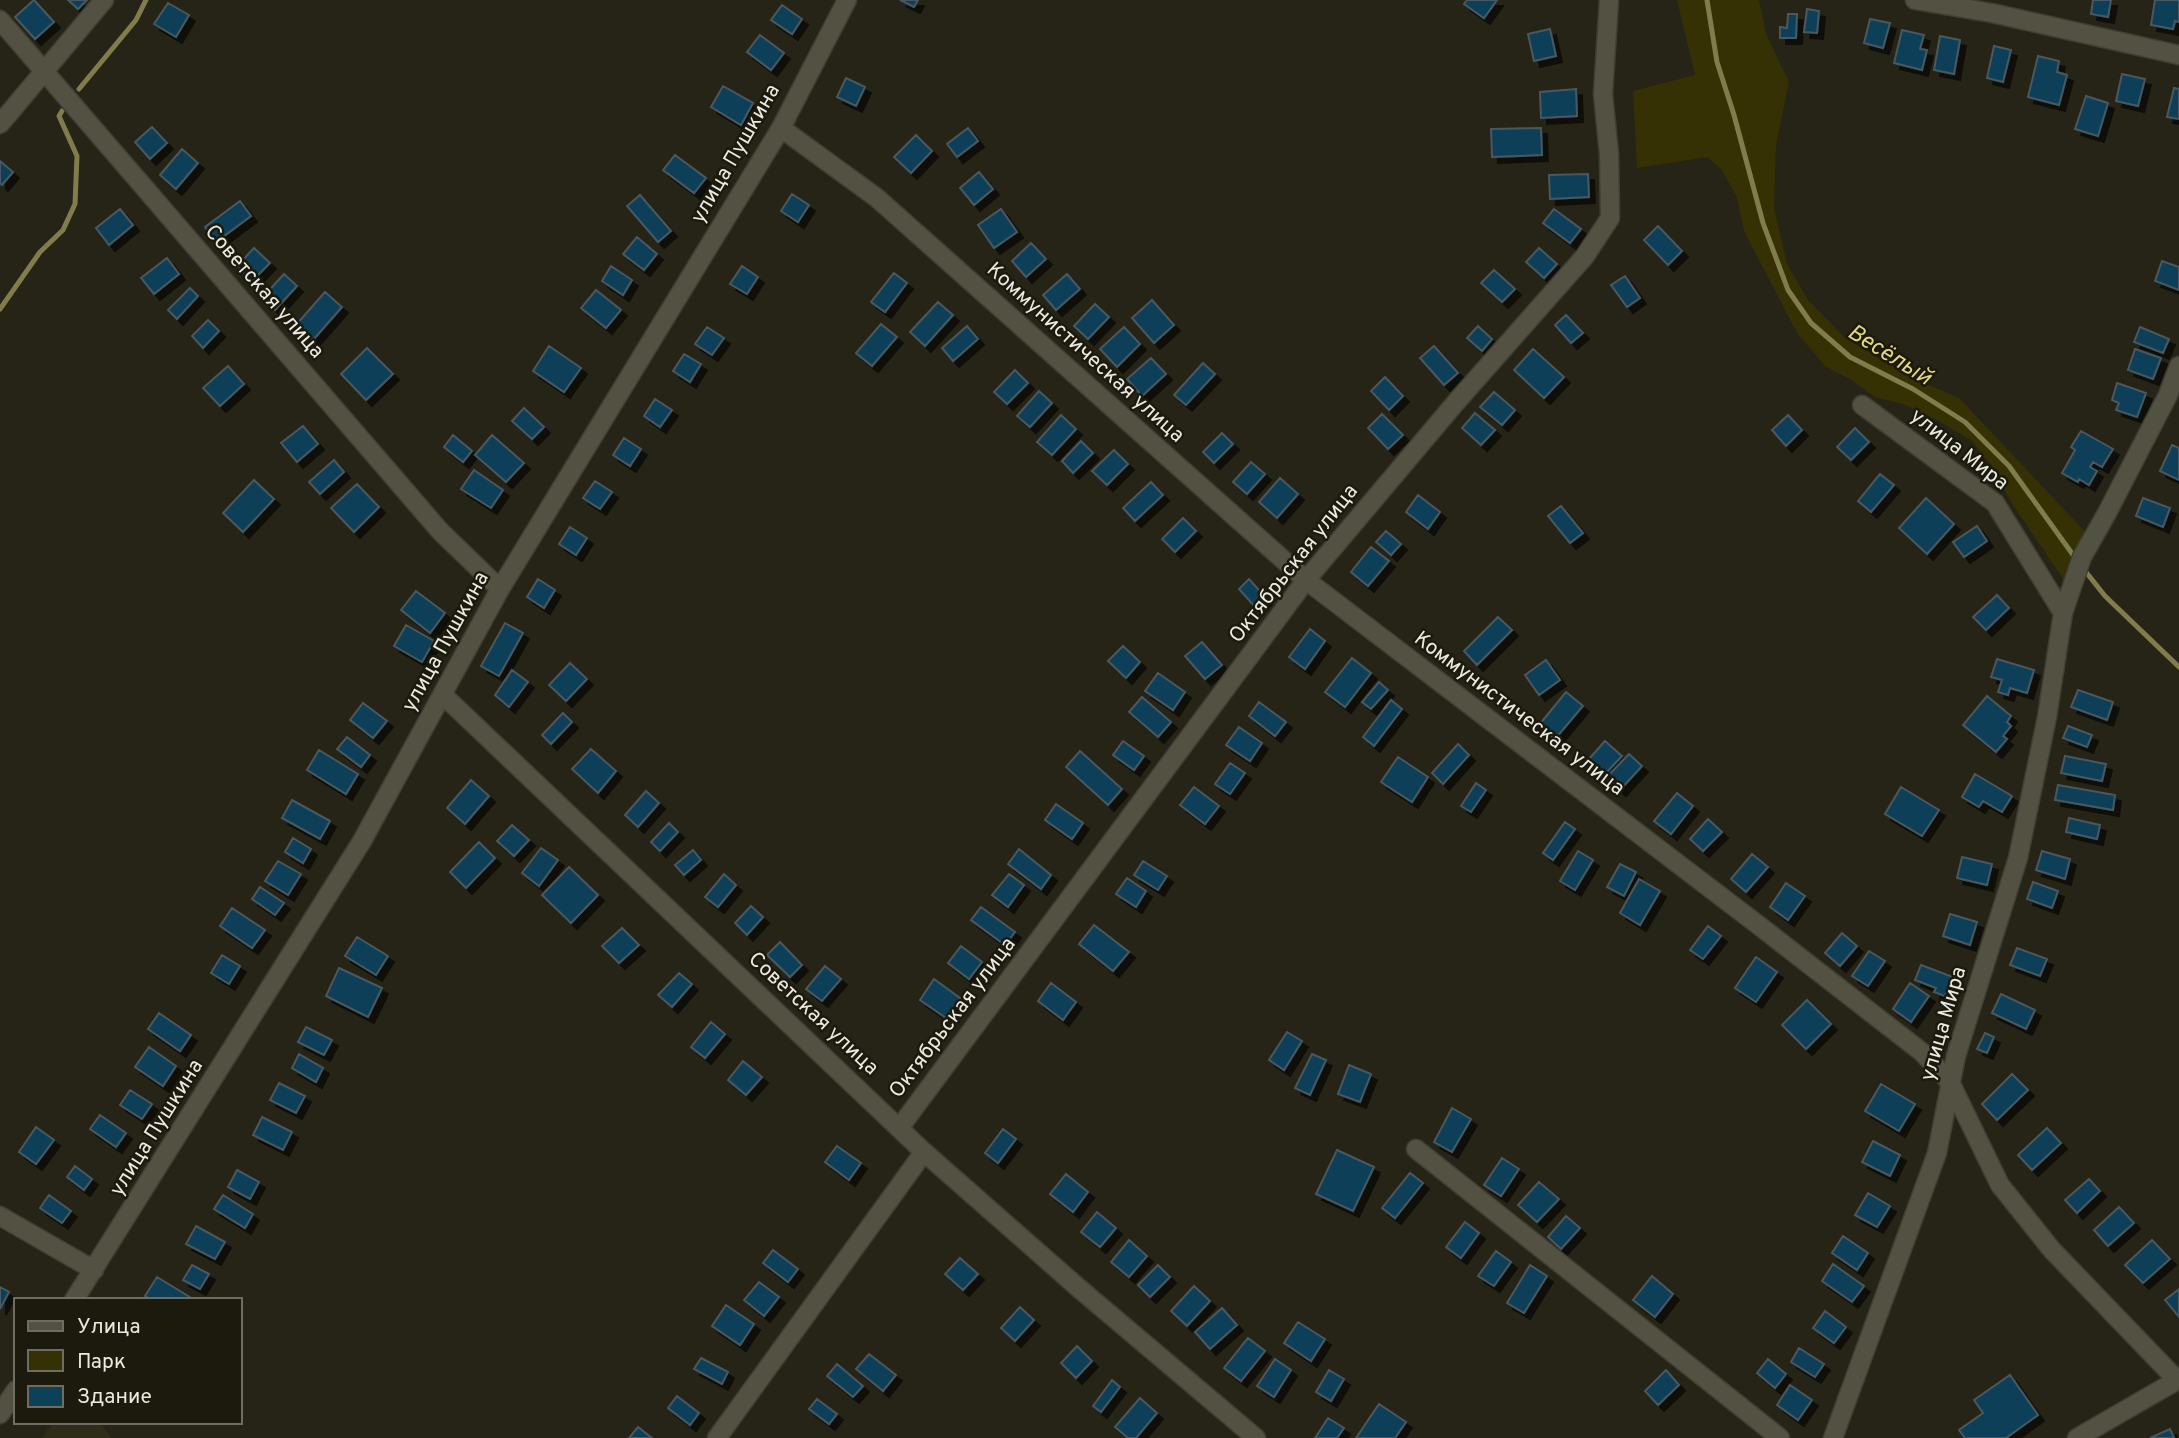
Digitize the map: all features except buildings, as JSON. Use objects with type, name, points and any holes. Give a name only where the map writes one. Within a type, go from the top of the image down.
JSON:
[{"type":"street","points":[[0,124],[104,0]]},
{"type":"street","name":"улица Пушкина","points":[[76,1298],[362,841],[500,589],[781,128],[847,0]]},
{"type":"street","name":"Октябрьская улица","points":[[900,1127],[1306,580],[1457,401],[1585,256],[1611,218],[1609,154],[1603,94],[1609,0]]},
{"type":"street","points":[[1915,0],[1992,13],[2179,55]]},
{"type":"street","name":"Советская улица","points":[[0,20],[440,531],[500,589]]},
{"type":"street","name":"Коммунистическая улица","points":[[781,128],[877,198],[1306,580],[1923,1053],[1950,1082],[2000,1185],[2052,1250],[2178,1379]]},
{"type":"street","name":"улица Мира","points":[[1833,1438],[1937,1153],[1956,1055],[2018,858],[2047,717],[2063,613],[2082,557],[2174,397],[2179,366]]},
{"type":"street","name":"улица Мира","points":[[1862,405],[1995,503],[2063,613]]},
{"type":"street","name":"Советская улица","points":[[443,695],[924,1152],[1091,1299],[1256,1438]]},
{"type":"street","points":[[1416,1149],[1780,1438]]},
{"type":"street","points":[[717,1438],[924,1152]]},
{"type":"street","points":[[0,1216],[94,1270]]},
{"type":"street","points":[[2077,1438],[2178,1379]]},
{"type":"street","points":[[0,1414],[14,1393]]},
{"type":"shaded area","points":[[52,1424],[101,1424],[112,1438],[42,1438]]},
{"type":"green space","points":[[1677,0],[1759,0],[1766,34],[1789,82],[1776,145],[1774,208],[1787,264],[1808,300],[1844,337],[1906,375],[1959,398],[2092,539],[2068,586],[2011,502],[1992,466],[1971,440],[1903,404],[1875,397],[1850,379],[1825,366],[1797,333],[1744,231],[1737,197],[1721,169],[1707,157],[1637,168],[1633,91],[1695,75]]},
{"type":"waterway","points":[[79,89],[136,20],[146,0]]},
{"type":"waterway","name":"Весёлый","points":[[1707,0],[1717,62],[1763,223],[1788,290],[1811,323],[1850,357],[1913,389],[1965,422],[2009,466],[2076,559]]},
{"type":"waterway","points":[[0,309],[40,252],[63,230],[75,204],[77,156],[59,116],[62,111]]},
{"type":"waterway","name":"Весёлый","points":[[2082,567],[2105,596],[2179,667]]}]
